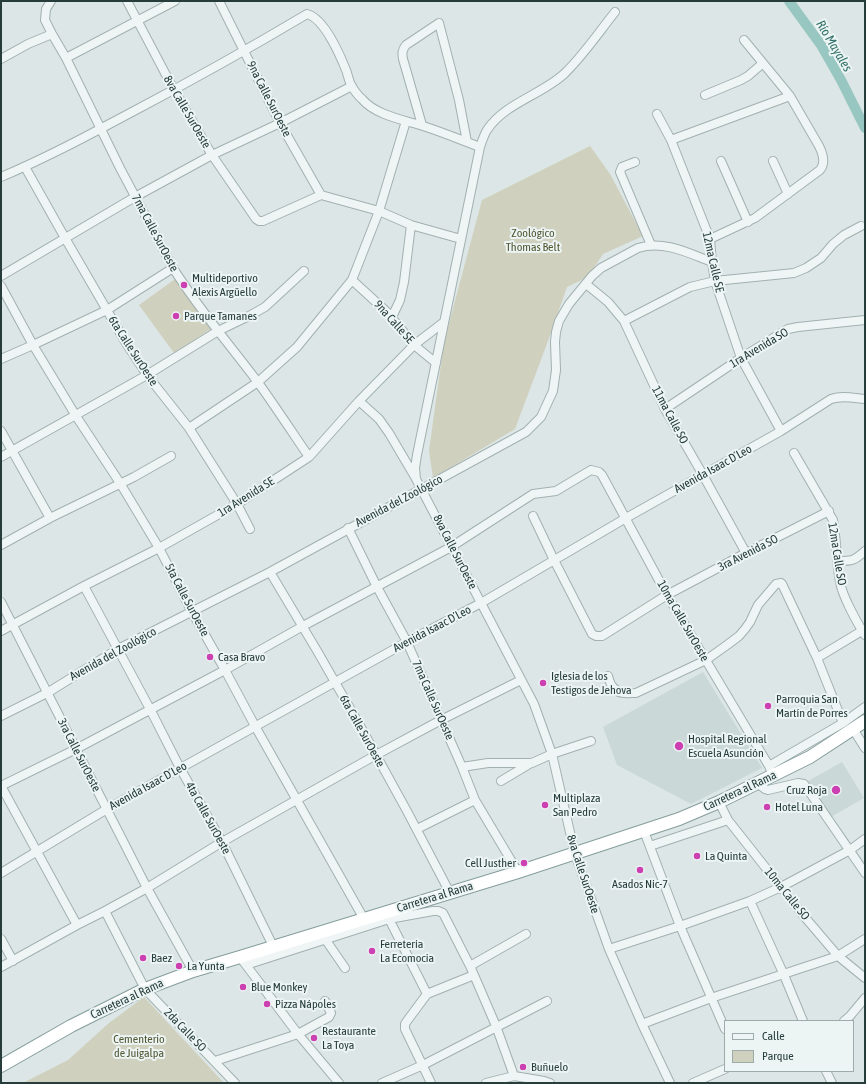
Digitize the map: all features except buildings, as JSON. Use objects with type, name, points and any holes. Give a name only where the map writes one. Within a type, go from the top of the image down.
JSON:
[{"type":"highway","name":"Carretera al Rama","points":[[1,1066],[71,1026],[145,989],[193,971],[243,961],[273,946],[323,936],[364,919],[387,916],[450,893],[575,854],[679,819],[719,802],[757,783],[771,771],[810,757],[848,726],[865,721]]},
{"type":"street","name":"7ma Calle SurOeste","points":[[51,1],[46,9],[45,20],[66,58],[100,129],[173,268],[258,382],[309,457]]},
{"type":"street","name":"8va Calle SurOeste","points":[[127,1],[174,90],[212,155],[256,219],[263,221],[321,195]]},
{"type":"street","points":[[66,58],[175,1]]},
{"type":"street","name":"9na Calle SurOeste","points":[[219,1],[280,123],[321,195]]},
{"type":"street","points":[[416,479],[415,468],[417,455],[480,147],[487,131],[506,111],[563,75],[615,12]]},
{"type":"street","points":[[1,177],[25,167],[174,90],[307,14],[316,17],[334,44],[352,86],[362,101],[377,110],[480,147]]},
{"type":"street","points":[[422,125],[402,54],[406,45],[439,23],[459,100],[467,142]]},
{"type":"street","points":[[1,59],[28,44],[52,34]]},
{"type":"street","points":[[710,239],[748,222],[820,170],[824,165],[823,155],[819,146],[790,96],[744,40]]},
{"type":"street","points":[[705,95],[741,80],[763,63]]},
{"type":"street","points":[[1,276],[135,197],[212,155],[280,123],[352,86]]},
{"type":"street","points":[[671,140],[790,96]]},
{"type":"street","name":"12ma Calle SE","points":[[657,114],[671,140],[710,239],[715,281],[741,358],[781,431]]},
{"type":"street","points":[[189,428],[258,382],[297,347],[352,280],[379,211],[406,121]]},
{"type":"street","points":[[721,161],[748,222]]},
{"type":"street","points":[[773,161],[788,194]]},
{"type":"street","points":[[634,162],[622,167],[620,172],[651,245]]},
{"type":"street","name":"6ta Calle SurOeste","points":[[25,167],[126,342],[147,375],[189,428],[237,504],[250,529]]},
{"type":"street","points":[[321,195],[379,211],[411,225],[461,239]]},
{"type":"street","points":[[392,318],[400,300],[404,282],[411,225]]},
{"type":"street","points":[[624,321],[690,287],[715,281],[794,273],[806,268],[821,258],[833,244],[844,235],[861,226]]},
{"type":"street","name":"Avenida del Zoológico","points":[[1,716],[47,693],[118,649],[270,572],[526,432],[541,417],[553,390],[556,370],[555,342],[559,321],[568,304],[596,272],[606,264],[638,248],[651,245],[670,247],[712,262]]},
{"type":"street","points":[[1,359],[33,346],[107,310],[173,268]]},
{"type":"street","points":[[1,457],[147,375],[218,330],[265,307],[304,271]]},
{"type":"street","name":"9na Calle SE","points":[[352,280],[392,318],[414,345],[436,363]]},
{"type":"street","name":"11ma Calle SO","points":[[586,284],[608,302],[624,321],[665,409],[746,553]]},
{"type":"street","name":"5ta Calle SurOeste","points":[[1,286],[33,346],[76,416],[120,483],[159,548],[192,612],[364,919]]},
{"type":"street","name":"1ra Avenida SO","points":[[665,409],[741,358],[788,329],[865,320]]},
{"type":"street","name":"1ra Avenida SE","points":[[1,632],[84,586],[159,548],[237,504],[309,457],[359,401],[414,345],[444,322]]},
{"type":"street","name":"Avenida Isaac D´Leo","points":[[1,874],[107,809],[407,642],[481,603],[626,518],[781,431],[831,399],[842,396],[865,399]]},
{"type":"street","name":"8va Calle SurOeste","points":[[359,401],[379,419],[422,489],[534,704],[552,754],[575,854],[609,949],[670,1083]]},
{"type":"street","points":[[1,431],[50,518]]},
{"type":"street","name":"12ma Calle SO","points":[[794,453],[833,520],[840,584],[844,595],[864,632]]},
{"type":"street","points":[[1,545],[50,518],[149,469],[170,456]]},
{"type":"street","name":"10ma Calle SurOeste","points":[[451,547],[528,496],[556,490],[591,470],[599,472],[626,518],[667,595],[771,771]]},
{"type":"street","name":"3ra Avenida SO","points":[[554,560],[592,634],[602,636],[667,595],[828,511]]},
{"type":"street","points":[[533,516],[554,560]]},
{"type":"street","name":"7ma Calle SurOeste","points":[[348,528],[376,587],[407,642],[475,800],[518,872]]},
{"type":"street","points":[[77,925],[1,786],[76,749],[225,670],[303,626],[451,547]]},
{"type":"street","points":[[838,560],[850,561],[865,551]]},
{"type":"street","name":"6ta Calle SurOeste","points":[[270,572],[303,626],[376,755],[450,893]]},
{"type":"street","points":[[608,676],[614,688],[619,692],[626,694],[636,692],[706,660],[739,636],[750,622],[758,605],[779,582],[782,584],[848,726],[865,748]]},
{"type":"street","name":"4ta Calle SurOeste","points":[[84,586],[180,768],[222,842],[273,946]]},
{"type":"street","name":"3ra Calle SurOeste","points":[[1,602],[147,888],[193,971]]},
{"type":"street","points":[[817,658],[864,632]]},
{"type":"street","points":[[1,967],[147,888],[222,842],[376,755],[441,720],[521,680]]},
{"type":"street","points":[[848,726],[865,707]]},
{"type":"street","points":[[501,781],[532,763],[552,754],[591,741]]},
{"type":"street","points":[[462,767],[488,763],[532,763]]},
{"type":"street","points":[[757,783],[768,790],[798,783],[804,784],[865,873]]},
{"type":"street","points":[[417,829],[475,800]]},
{"type":"street","name":"10ma Calle SO","points":[[719,802],[728,820],[781,888],[838,956],[865,978]]},
{"type":"street","points":[[650,846],[728,820]]},
{"type":"street","points":[[644,831],[680,926],[724,1026]]},
{"type":"street","points":[[609,949],[680,926],[750,901],[781,888],[850,850],[865,840]]},
{"type":"street","points":[[750,901],[784,974],[803,1020]]},
{"type":"street","name":"2da Calle SO","points":[[104,911],[145,989],[235,1083]]},
{"type":"street","points":[[339,1083],[298,1034],[243,961],[387,916],[433,911],[443,913],[470,966],[496,1026],[514,1076]]},
{"type":"street","points":[[387,916],[427,994]]},
{"type":"street","points":[[470,966],[526,934]]},
{"type":"street","points":[[323,936],[345,968]]},
{"type":"street","points":[[1,938],[13,961]]},
{"type":"street","points":[[642,1024],[711,998],[838,956],[865,939]]},
{"type":"street","points":[[431,1083],[405,1029],[405,1024],[427,994],[474,975]]},
{"type":"street","points":[[845,1020],[865,998]]},
{"type":"street","points":[[215,1062],[298,1034],[329,1017],[330,1013],[325,1001]]},
{"type":"street","points":[[382,1083],[423,1064],[547,1001]]},
{"type":"street","points":[[693,1083],[724,1069]]},
{"type":"street","points":[[826,1072],[832,1083]]},
{"type":"street","points":[[486,1083],[514,1076],[550,1083]]},
{"type":"shaded area","name":"Hospital Regional Escuela Asunción","points":[[703,672],[762,768],[691,804],[617,765],[603,727]]},
{"type":"shaded area","name":"Cruz Roja","points":[[842,762],[864,798],[831,817],[808,781]]},
{"type":"green space","name":"Zoológico Thomas Belt","points":[[590,146],[610,174],[643,236],[603,254],[588,277],[567,287],[515,429],[433,478],[429,451],[444,342],[482,200]]},
{"type":"green space","name":"Parque Tamanes","points":[[178,277],[214,327],[174,353],[139,305]]},
{"type":"green space","name":"Cementerio de Juigalpa","points":[[144,997],[224,1083],[23,1083],[68,1060],[109,1023]]},
{"type":"waterway","name":"Río Mayales","points":[[789,1],[821,45],[841,80],[865,128]]},
{"type":"place","name":"Multideportivo Alexis Argüello","points":[[184,285]]},
{"type":"place","name":"Parque Tamanes","points":[[176,316]]},
{"type":"place","name":"Casa Bravo","points":[[210,657]]},
{"type":"place","name":"Iglesia de los Testigos de Jehova","points":[[543,683]]},
{"type":"place","name":"Parroquia San Martín de Porres","points":[[768,706]]},
{"type":"place","name":"Hospital Regional Escuela Asunción","points":[[679,746]]},
{"type":"place","name":"Cruz Roja","points":[[836,790]]},
{"type":"place","name":"Multiplaza San Pedro","points":[[545,805]]},
{"type":"place","name":"Hotel Luna","points":[[767,807]]},
{"type":"place","name":"La Quinta","points":[[697,856]]},
{"type":"place","name":"Cell Justher","points":[[524,863]]},
{"type":"place","name":"Asados Nic-7","points":[[640,870]]},
{"type":"place","name":"Ferretería La Ecomocia","points":[[372,951]]},
{"type":"place","name":"Baez","points":[[143,958]]},
{"type":"place","name":"La Yunta","points":[[179,966]]},
{"type":"place","name":"Blue Monkey","points":[[243,987]]},
{"type":"place","name":"Pizza Nápoles","points":[[267,1004]]},
{"type":"place","name":"Restaurante La Toya","points":[[314,1038]]},
{"type":"place","name":"Buñuelo","points":[[523,1067]]}]
